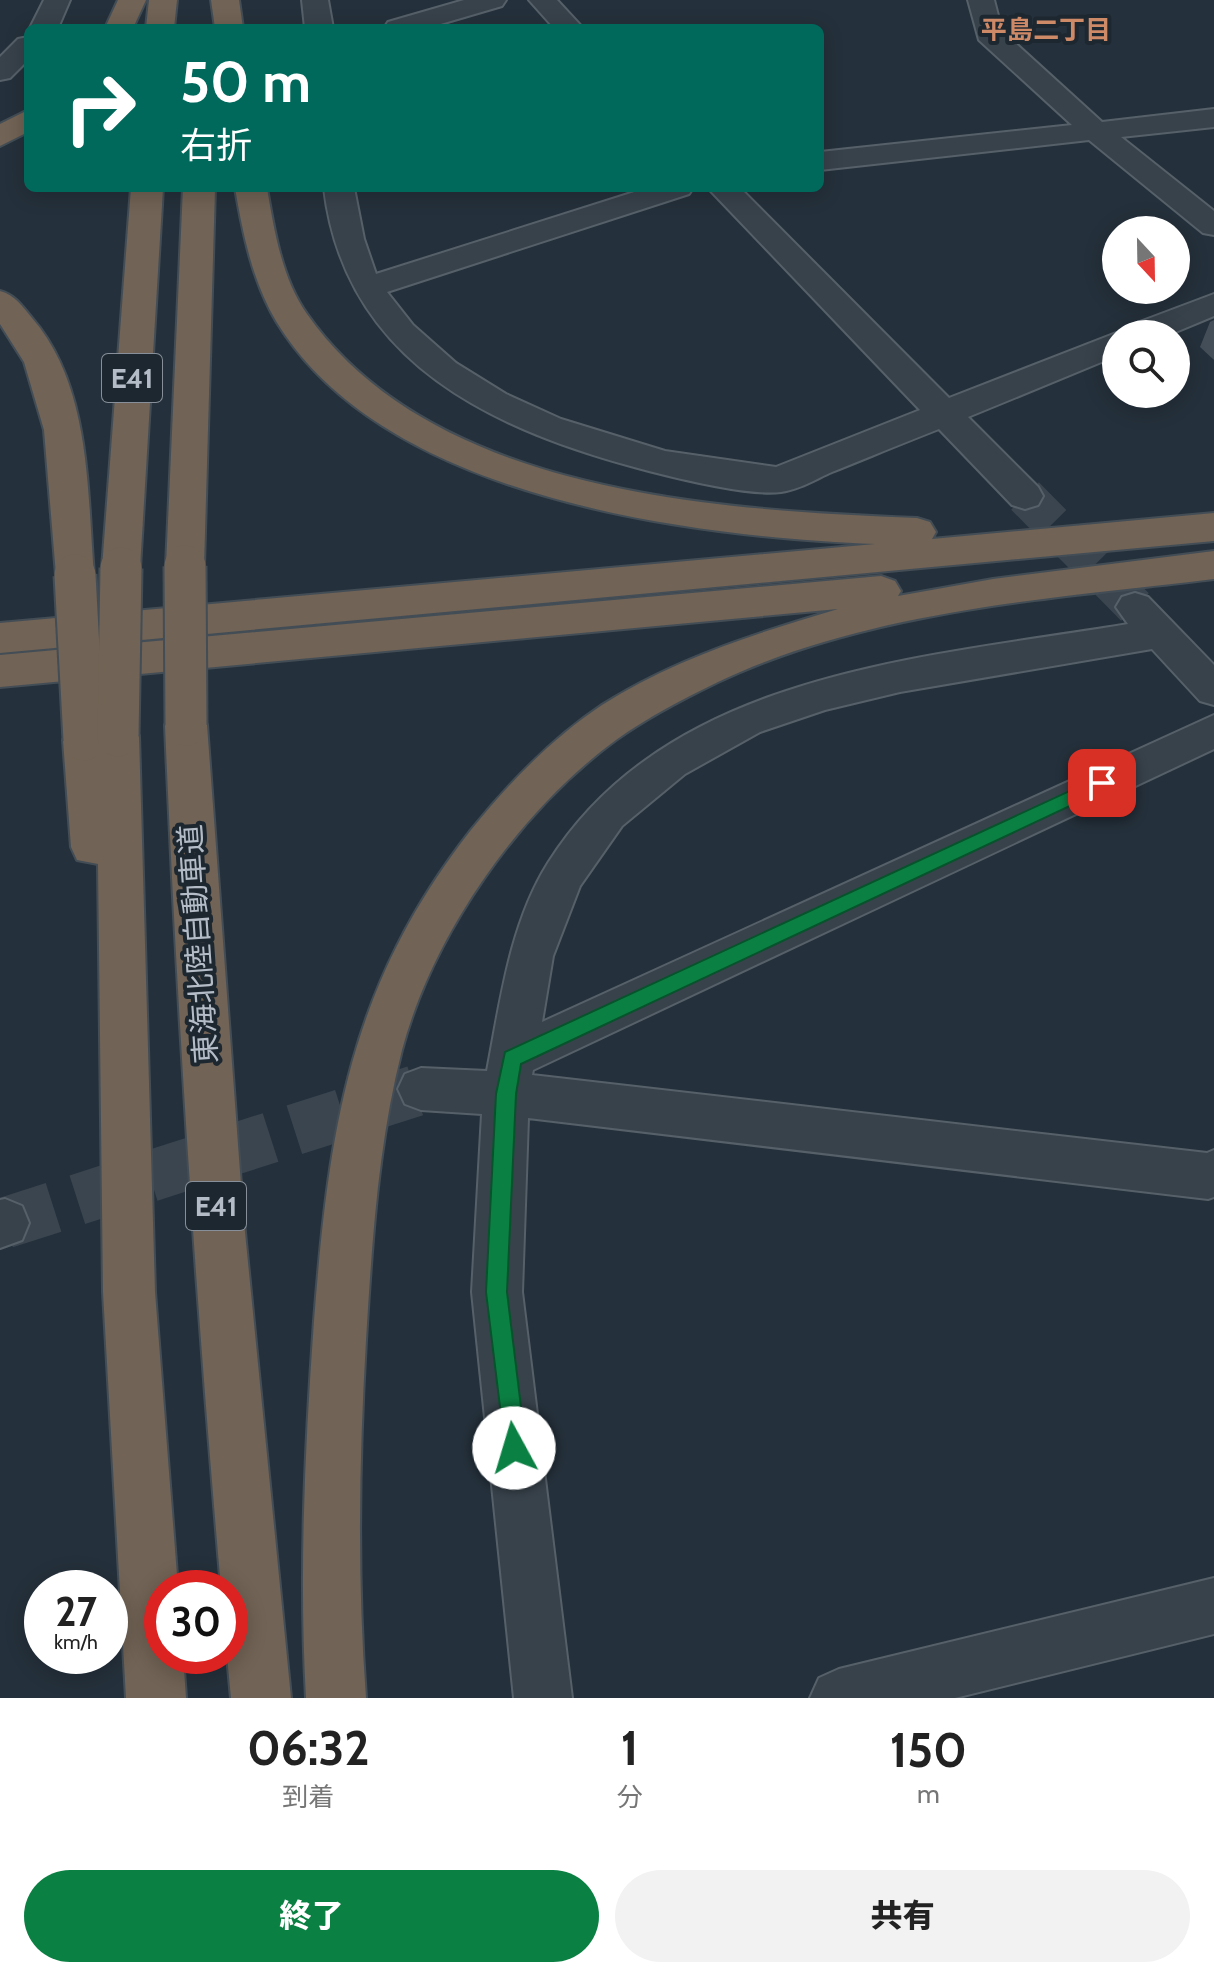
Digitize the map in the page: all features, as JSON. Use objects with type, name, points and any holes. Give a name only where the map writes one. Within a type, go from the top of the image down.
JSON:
[{"type":"highway","points":[[121,24],[132,0]]},
{"type":"highway","points":[[160,24],[163,0]]},
{"type":"highway","points":[[209,24],[210,0]]},
{"type":"highway","points":[[225,0],[228,24]]},
{"type":"highway","points":[[0,137],[24,122]]},
{"type":"highway","name":"E41","points":[[147,192],[121,568],[101,738],[129,1292],[156,1698]]},
{"type":"highway","name":"東海北陸自動車道","points":[[199,192],[185,566],[186,725],[197,953],[213,1168],[261,1692]]},
{"type":"highway","points":[[252,192],[271,277],[294,322],[327,363],[370,401],[425,435],[485,464],[550,484],[625,501],[861,530],[979,534],[1214,526]]},
{"type":"highway","points":[[0,302],[22,323],[43,357],[55,391],[75,575],[101,738]]},
{"type":"highway","points":[[0,638],[1214,526]]},
{"type":"highway","points":[[0,671],[1214,564]]},
{"type":"highway","points":[[334,1681],[331,1462],[358,1137],[381,1042],[415,952],[462,875],[516,805],[577,747],[638,703],[770,645],[840,623],[913,608],[1021,589],[1214,564]]},
{"type":"street","points":[[46,24],[57,0]]},
{"type":"street","points":[[315,0],[318,24]]},
{"type":"street","points":[[412,24],[493,0]]},
{"type":"street","points":[[542,0],[565,24]]},
{"type":"street","points":[[981,0],[989,34],[1097,132],[1214,226]]},
{"type":"street","points":[[0,72],[24,49]]},
{"type":"street","points":[[824,161],[1214,118]]},
{"type":"street","points":[[340,192],[349,247],[368,287],[405,334],[447,372],[481,397],[524,419],[586,441],[720,473],[779,480],[1102,350]]},
{"type":"street","points":[[368,287],[665,192]]},
{"type":"street","points":[[727,192],[1025,496]]},
{"type":"street","points":[[1175,320],[1214,304]]},
{"type":"street","points":[[543,1698],[497,1292],[509,1076],[531,956],[562,877],[607,814],[671,762],[746,721],[822,695],[1147,620],[1214,690]]},
{"type":"street","points":[[509,1076],[1214,731]]},
{"type":"street","points":[[421,1089],[509,1076],[1208,1176],[1214,1173]]},
{"type":"street","points":[[839,1698],[1214,1606]]},
{"type":"tunnel","points":[[1025,496],[1135,607]]},
{"type":"tunnel","points":[[5,1223],[421,1089]]},
{"type":"district","name":"平島二丁目","points":[[1046,30]]},
{"type":"route","points":[[514,1448],[497,1292],[506,1094],[512,1058],[1102,783]]}]
